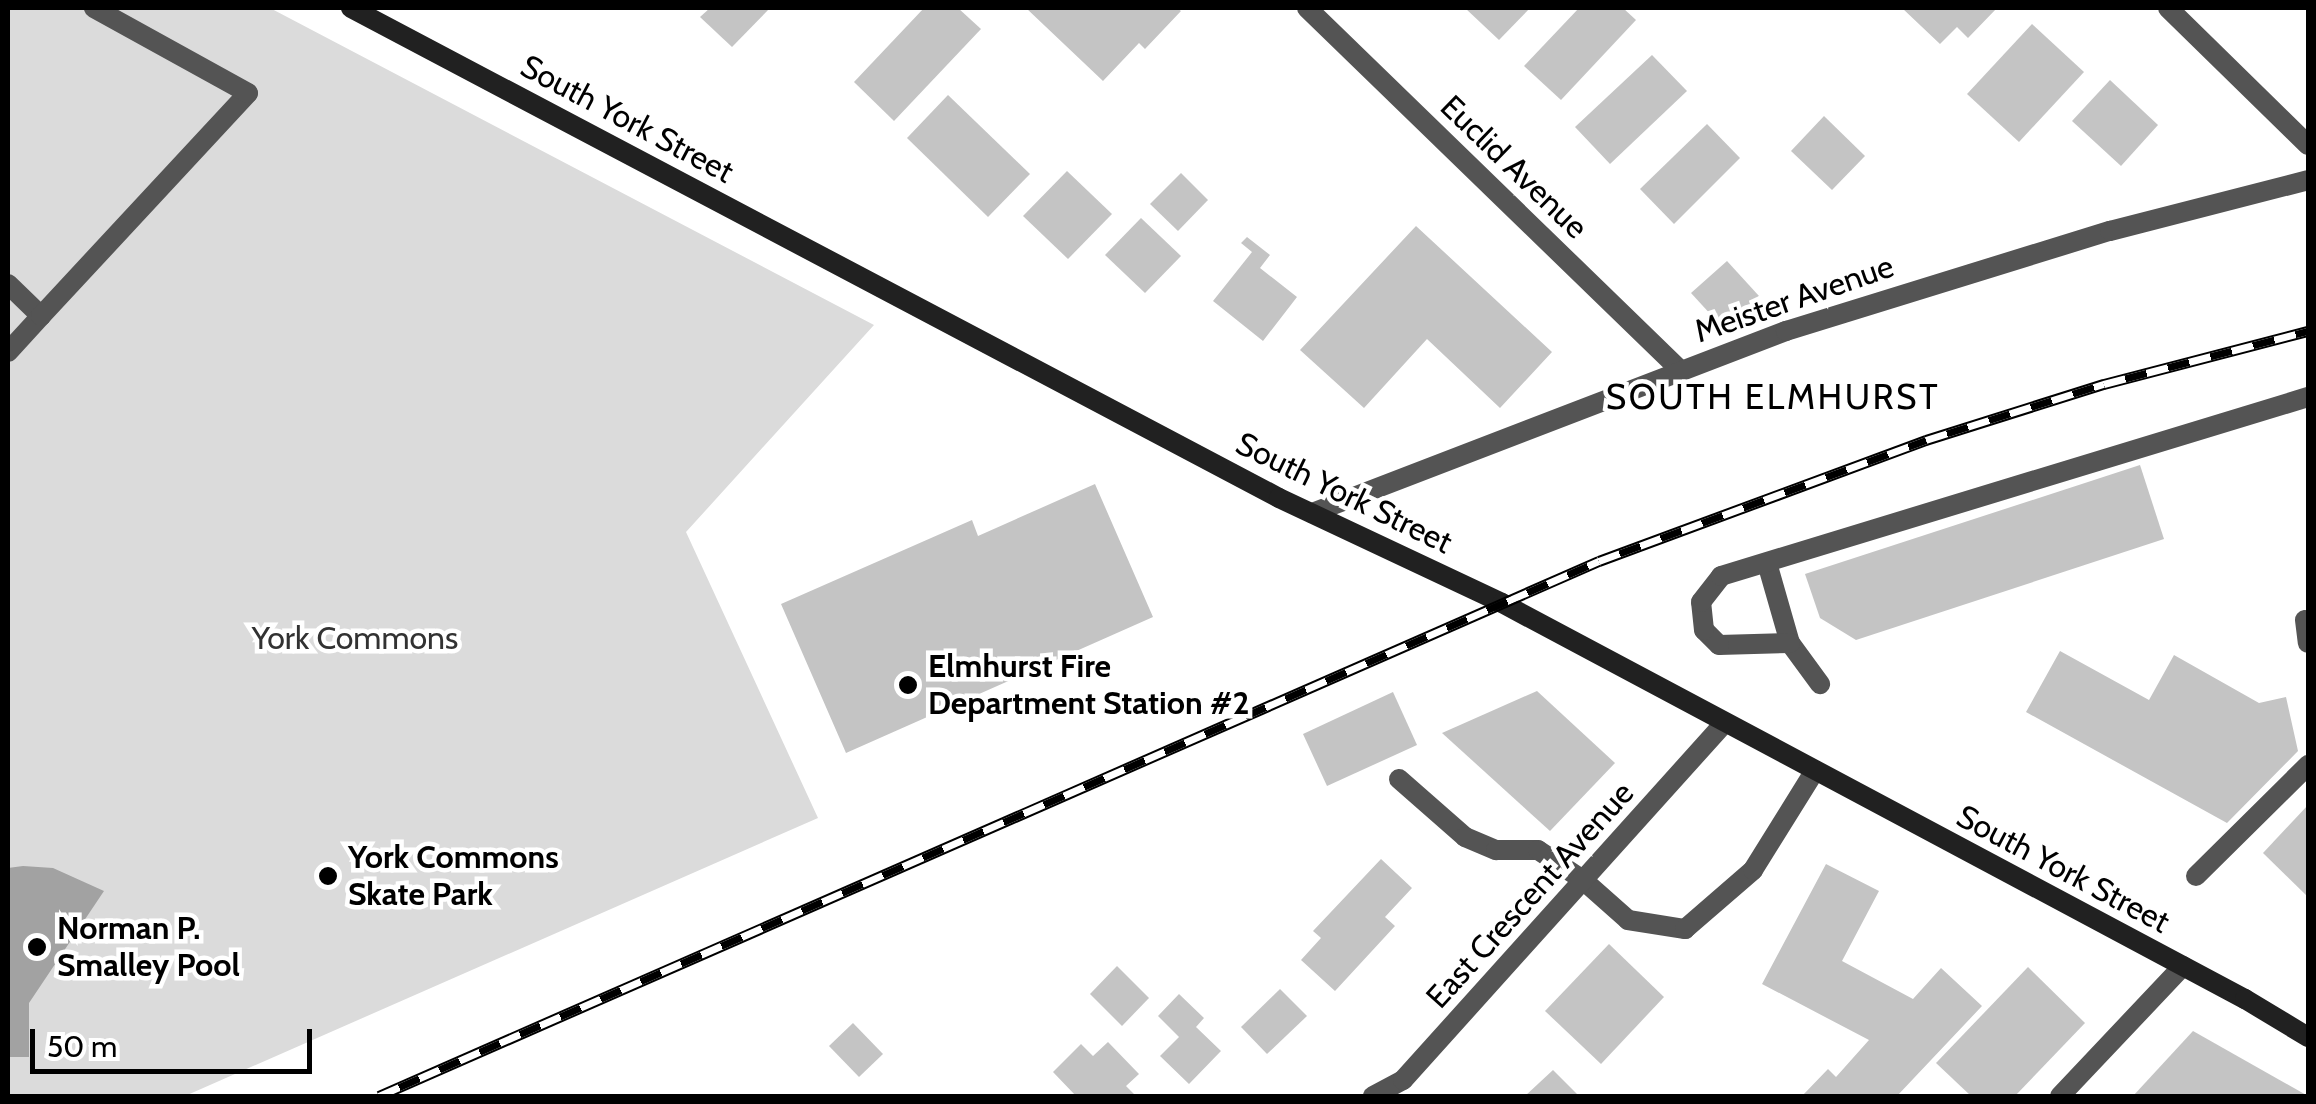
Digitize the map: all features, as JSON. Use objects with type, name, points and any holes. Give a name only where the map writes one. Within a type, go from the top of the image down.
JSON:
[{"type":"main road","name":"South York Street","points":[[351,8],[1312,513],[1502,602],[2183,966],[2308,1037]]},
{"type":"street","points":[[8,352],[248,93],[94,8]]},
{"type":"street","name":"Euclid Avenue","points":[[1307,8],[1680,370]]},
{"type":"street","points":[[2168,8],[2308,145]]},
{"type":"street","name":"Meister Avenue","points":[[1312,513],[1680,370],[1958,275],[2308,180]]},
{"type":"street","points":[[8,284],[42,316]]},
{"type":"street","points":[[1790,643],[1720,646],[1704,630],[1701,602],[1721,576],[2308,397]]},
{"type":"street","points":[[1766,563],[1790,643],[1820,684]]},
{"type":"street","points":[[2305,620],[2308,642]]},
{"type":"street","name":"East Crescent Avenue","points":[[1373,1096],[1404,1080],[1724,724]]},
{"type":"street","points":[[2196,876],[2308,766]]},
{"type":"street","points":[[1399,779],[1466,837],[1496,850],[1538,850],[1584,880],[1628,920],[1685,930],[1753,870],[1814,772]]},
{"type":"street","points":[[2060,1096],[2183,966]]},
{"type":"green space","name":"York Commons","points":[[8,8],[270,8],[874,325],[686,532],[818,818],[185,1096],[8,1096]]},
{"type":"shaded area","name":"Norman P. Smalley Pool","points":[[8,868],[53,868],[104,891],[29,1003],[29,1057],[8,1057]]},
{"type":"building","points":[[710,8],[770,8],[732,47],[700,17]]},
{"type":"building","points":[[924,8],[958,8],[981,29],[894,121],[854,82]]},
{"type":"building","points":[[1026,8],[1181,11],[1145,49],[1139,43],[1103,81]]},
{"type":"building","points":[[1465,8],[1530,8],[1499,40]]},
{"type":"building","points":[[1579,8],[1623,8],[1636,20],[1561,100],[1524,66]]},
{"type":"building","points":[[1902,8],[1997,8],[1968,38],[1957,27],[1940,44]]},
{"type":"building","points":[[2032,24],[2084,72],[2019,142],[1967,94]]},
{"type":"building","points":[[1652,55],[1687,91],[1610,164],[1575,127]]},
{"type":"building","points":[[2110,80],[2158,125],[2121,166],[2072,121]]},
{"type":"building","points":[[948,95],[1030,174],[988,217],[907,138]]},
{"type":"building","points":[[1824,116],[1865,156],[1832,190],[1791,151]]},
{"type":"building","points":[[1707,124],[1740,158],[1674,224],[1640,189]]},
{"type":"building","points":[[1067,171],[1112,214],[1068,259],[1023,216]]},
{"type":"building","points":[[1181,173],[1208,200],[1178,231],[1150,204]]},
{"type":"building","points":[[1141,218],[1181,256],[1145,293],[1105,255]]},
{"type":"building","points":[[1416,226],[1552,352],[1500,408],[1427,339],[1364,408],[1300,350]]},
{"type":"building","points":[[1247,237],[1270,255],[1260,268],[1297,297],[1263,341],[1213,301],[1252,252],[1241,243]]},
{"type":"building","points":[[1727,261],[1759,296],[1724,329],[1691,293]]},
{"type":"building","points":[[2140,465],[2164,539],[1856,640],[1820,618],[1805,574]]},
{"type":"building","name":"Elmhurst Fire Department Station #2","points":[[1095,484],[1153,617],[846,753],[781,604],[972,520],[978,536]]},
{"type":"building","points":[[2060,651],[2149,700],[2174,655],[2259,703],[2286,697],[2298,751],[2227,823],[2026,712]]},
{"type":"building","points":[[1537,691],[1615,763],[1550,831],[1442,733]]},
{"type":"building","points":[[1393,692],[1417,745],[1327,786],[1303,734]]},
{"type":"building","points":[[2308,805],[2308,897],[2263,853]]},
{"type":"building","points":[[1381,859],[1412,888],[1385,917],[1395,926],[1335,991],[1301,960],[1321,938],[1313,931]]},
{"type":"building","points":[[1826,864],[1879,891],[1842,961],[1913,999],[1941,968],[1982,1006],[1897,1096],[1802,1096],[1828,1069],[1836,1077],[1869,1040],[1762,984]]},
{"type":"building","points":[[1609,944],[1664,997],[1601,1064],[1545,1011]]},
{"type":"building","points":[[1117,966],[1149,998],[1122,1026],[1090,994]]},
{"type":"building","points":[[2028,967],[2085,1023],[2015,1096],[1971,1096],[1936,1063]]},
{"type":"building","points":[[1280,989],[1307,1016],[1267,1054],[1241,1027]]},
{"type":"building","points":[[1179,994],[1204,1018],[1196,1027],[1221,1051],[1189,1084],[1160,1056],[1179,1037],[1158,1016]]},
{"type":"building","points":[[853,1023],[883,1054],[859,1077],[829,1046]]},
{"type":"building","points":[[2193,1031],[2308,1096],[2133,1096]]},
{"type":"building","points":[[1108,1042],[1139,1074],[1126,1086],[1136,1096],[1076,1096],[1053,1072],[1081,1044],[1093,1056]]},
{"type":"building","points":[[1553,1070],[1579,1096],[1525,1096]]},
{"type":"railway","points":[[379,1096],[1599,561],[1926,440],[2104,384],[2308,331]]},
{"type":"place","name":"Elmhurst Fire Department Station #2","points":[[908,685]]},
{"type":"place","name":"York Commons Skate Park","points":[[328,876]]},
{"type":"place","name":"Norman P. Smalley Pool","points":[[37,947]]},
{"type":"district","name":"SOUTH ELMHURST","points":[[1773,397]]}]
